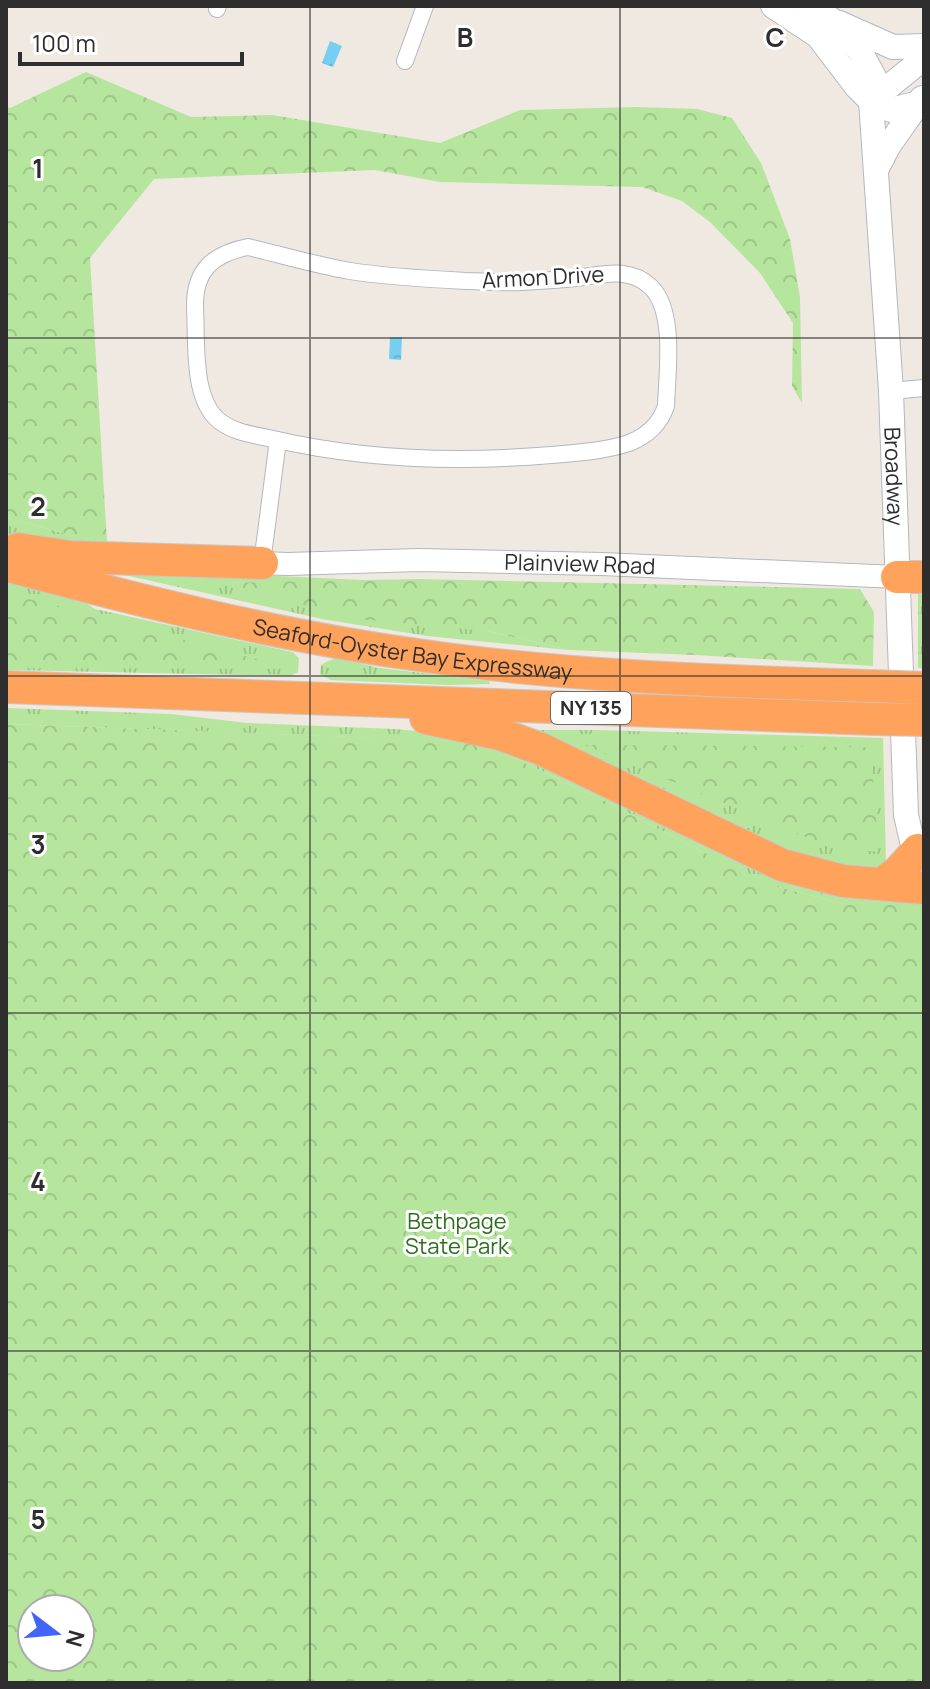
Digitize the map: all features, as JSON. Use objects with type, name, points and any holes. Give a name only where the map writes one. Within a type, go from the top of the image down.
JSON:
[{"type":"highway","points":[[6,547],[84,558],[262,563]]},
{"type":"highway","name":"Seaford-Oyster Bay Expressway","points":[[6,565],[241,624],[425,656],[587,674],[924,688]]},
{"type":"highway","name":"Seaford-Oyster Bay Expressway","points":[[6,687],[924,720]]},
{"type":"highway","points":[[308,698],[453,723],[520,741],[567,760],[782,865],[843,881],[924,888]]},
{"type":"highway","points":[[882,884],[921,852]]},
{"type":"main road","points":[[773,6],[818,36],[871,101],[891,110],[921,99]]},
{"type":"main road","name":"Broadway","points":[[810,6],[832,20],[860,51],[875,79],[871,101],[891,391],[911,577],[906,815],[909,833],[921,852]]},
{"type":"main road","points":[[832,20],[893,47],[924,46]]},
{"type":"main road","points":[[871,101],[924,58]]},
{"type":"main road","points":[[876,170],[889,145],[921,99]]},
{"type":"street","points":[[405,61],[425,6]]},
{"type":"street","name":"Armon Drive","points":[[248,247],[348,270],[419,279],[516,282],[622,273],[642,280],[653,289],[666,317],[666,406],[649,432],[629,443],[562,454],[461,460],[394,458],[278,440],[230,428],[218,421],[206,407],[199,387],[195,300],[199,278],[219,256],[231,251],[248,247]]},
{"type":"street","points":[[891,391],[924,388]]},
{"type":"street","points":[[262,563],[278,440]]},
{"type":"street","name":"Plainview Road","points":[[262,563],[418,560],[911,577]]},
{"type":"green space","points":[[86,72],[191,117],[272,115],[440,143],[520,110],[697,109],[732,118],[761,163],[790,239],[800,297],[802,403],[792,386],[793,323],[760,273],[710,222],[682,201],[642,187],[440,182],[375,170],[154,179],[90,258],[107,542],[6,517],[6,107],[10,108]]},
{"type":"green space","points":[[6,517],[107,542],[63,547],[6,536]]},
{"type":"green space","points":[[93,568],[246,570],[278,576],[382,581],[223,583],[488,631],[569,650],[427,636],[322,619]]},
{"type":"green space","points":[[418,579],[860,589],[874,612],[873,666],[569,650],[488,631],[359,619],[219,583]]},
{"type":"green space","points":[[6,581],[86,603],[95,609],[292,652],[299,658],[298,672],[290,676],[6,670]]},
{"type":"green space","points":[[918,585],[924,586],[924,668],[918,668]]},
{"type":"green space","points":[[6,593],[294,669],[6,668]]},
{"type":"green space","points":[[337,658],[380,668],[489,681],[490,684],[331,680],[320,674],[321,665]]},
{"type":"green space","points":[[6,708],[171,714],[247,723],[395,729],[460,735],[518,749],[692,834],[924,897],[924,933],[849,905],[762,883],[603,800],[481,742],[6,724]]},
{"type":"green space","name":"Bethpage State Park","points":[[6,724],[481,742],[778,887],[845,904],[924,904],[924,1683],[6,1683]]},
{"type":"green space","points":[[536,730],[883,738],[886,863],[883,875],[798,859]]},
{"type":"green space","points":[[585,745],[871,747],[878,851],[847,854]]},
{"type":"water","points":[[330,41],[342,46],[333,67],[322,63]]},
{"type":"water","points":[[390,337],[402,337],[401,360],[389,359]]}]
